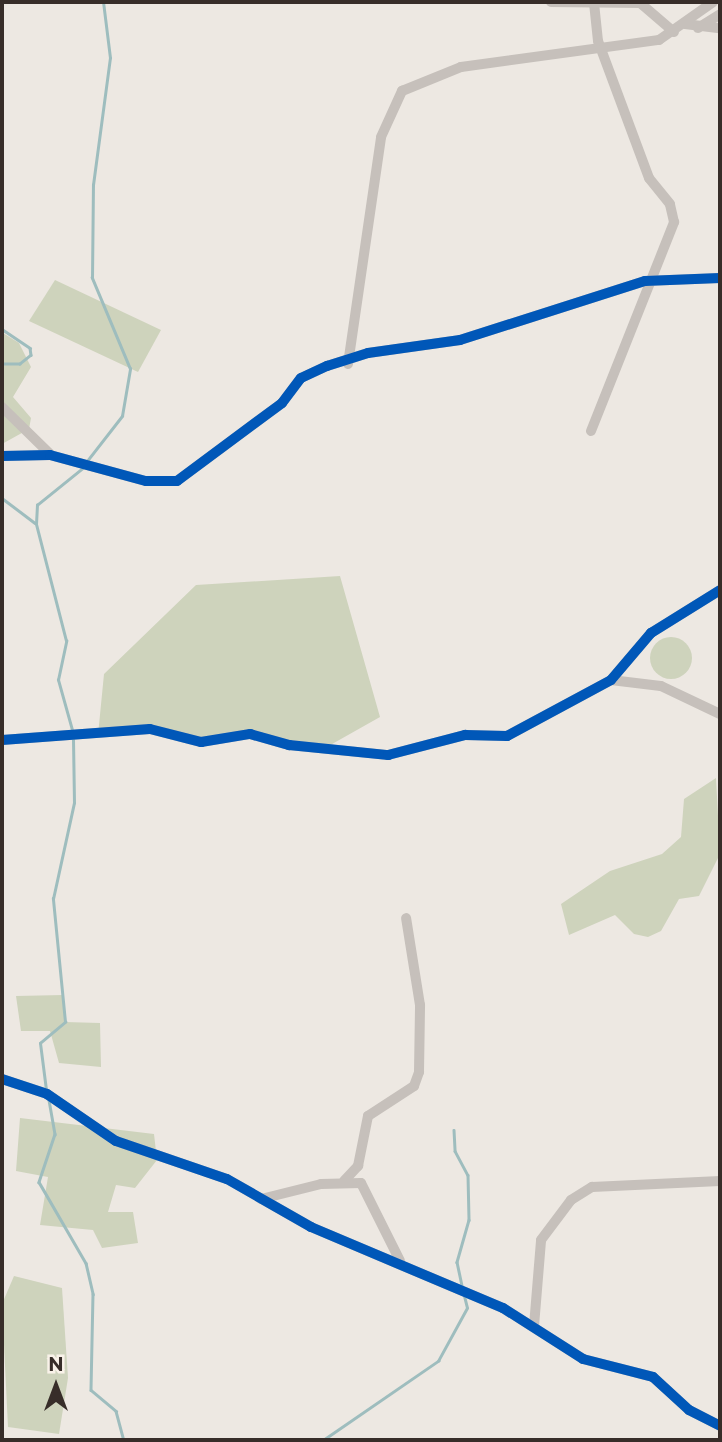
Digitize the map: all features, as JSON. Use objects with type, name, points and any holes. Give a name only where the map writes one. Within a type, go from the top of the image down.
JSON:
[{"type":"street","points":[[551,2],[640,2],[674,32]]},
{"type":"street","points":[[348,364],[381,137],[402,91],[461,67],[602,49],[674,32],[713,2]]},
{"type":"street","points":[[591,431],[656,281],[673,217],[649,178],[602,49],[594,3]]},
{"type":"street","points":[[698,28],[720,14]]},
{"type":"street","points":[[685,24],[698,28],[720,28]]},
{"type":"street","points":[[2,456],[50,454],[146,481],[177,481],[282,403],[301,378],[348,364],[368,353],[460,340],[578,299],[656,281],[720,278]]},
{"type":"street","points":[[2,407],[50,454]]},
{"type":"street","points":[[2,740],[150,729],[201,743],[250,734],[289,746],[399,754],[465,735],[525,731],[568,699],[611,680],[651,633],[720,590]]},
{"type":"street","points":[[611,680],[661,686],[720,714]]},
{"type":"street","points":[[344,1181],[358,1166],[368,1116],[414,1086],[419,1072],[420,1005],[406,918]]},
{"type":"street","points":[[2,1079],[47,1094],[116,1141],[227,1179],[261,1199],[534,1326],[583,1359],[653,1377],[689,1410],[720,1426]]},
{"type":"street","points":[[261,1199],[344,1181],[367,1187],[404,1267]]},
{"type":"street","points":[[534,1326],[541,1240],[571,1200],[592,1187],[720,1181]]},
{"type":"green space","points":[[55,280],[161,330],[138,372],[29,321]]},
{"type":"green space","points":[[3,333],[19,343],[31,367],[13,397],[31,418],[29,429],[2,444]]},
{"type":"green space","points":[[340,576],[380,717],[325,748],[256,733],[208,743],[167,729],[98,735],[104,674],[196,585]]},
{"type":"green space","points":[[671,637],[686,643],[692,658],[686,673],[671,679],[656,673],[650,658],[656,643]]},
{"type":"green space","points":[[716,778],[720,854],[699,896],[679,899],[661,931],[648,937],[634,934],[615,915],[569,935],[561,904],[610,871],[662,854],[681,837],[684,799]]},
{"type":"green space","points":[[63,995],[65,1022],[100,1023],[101,1067],[59,1063],[50,1031],[21,1031],[16,996]]},
{"type":"green space","points":[[20,1118],[154,1134],[157,1160],[135,1188],[116,1185],[108,1212],[133,1212],[138,1243],[102,1248],[93,1230],[40,1225],[48,1177],[16,1171]]},
{"type":"green space","points":[[14,1276],[62,1288],[68,1378],[59,1434],[8,1427],[2,1304]]},
{"type":"waterway","points":[[87,461],[122,416],[130,369],[92,278],[93,185],[110,58],[103,2]]},
{"type":"waterway","points":[[2,329],[30,348],[31,355],[20,364],[2,364]]},
{"type":"waterway","points":[[72,730],[58,680],[66,641],[36,524],[37,505],[84,467]]},
{"type":"waterway","points":[[2,498],[35,523]]},
{"type":"waterway","points":[[46,1090],[40,1043],[65,1022],[53,899],[74,803],[73,737]]},
{"type":"waterway","points":[[49,1100],[55,1134],[39,1182],[86,1263],[93,1294],[91,1390],[116,1411],[124,1440]]},
{"type":"waterway","points":[[454,1130],[455,1151],[468,1175],[469,1220],[457,1262],[462,1286]]},
{"type":"waterway","points":[[323,1440],[438,1361],[467,1308],[464,1296]]},
{"type":"cycle path","points":[[2,456],[50,455],[146,481],[177,481],[282,403],[301,378],[327,366],[368,353],[460,340],[645,281],[720,278]]},
{"type":"cycle path","points":[[2,740],[150,729],[201,742],[250,734],[289,745],[388,755],[465,735],[507,736],[611,680],[651,633],[720,590]]},
{"type":"cycle path","points":[[2,1079],[47,1094],[116,1141],[227,1179],[311,1227],[503,1308],[583,1359],[653,1377],[689,1410],[720,1426]]}]
